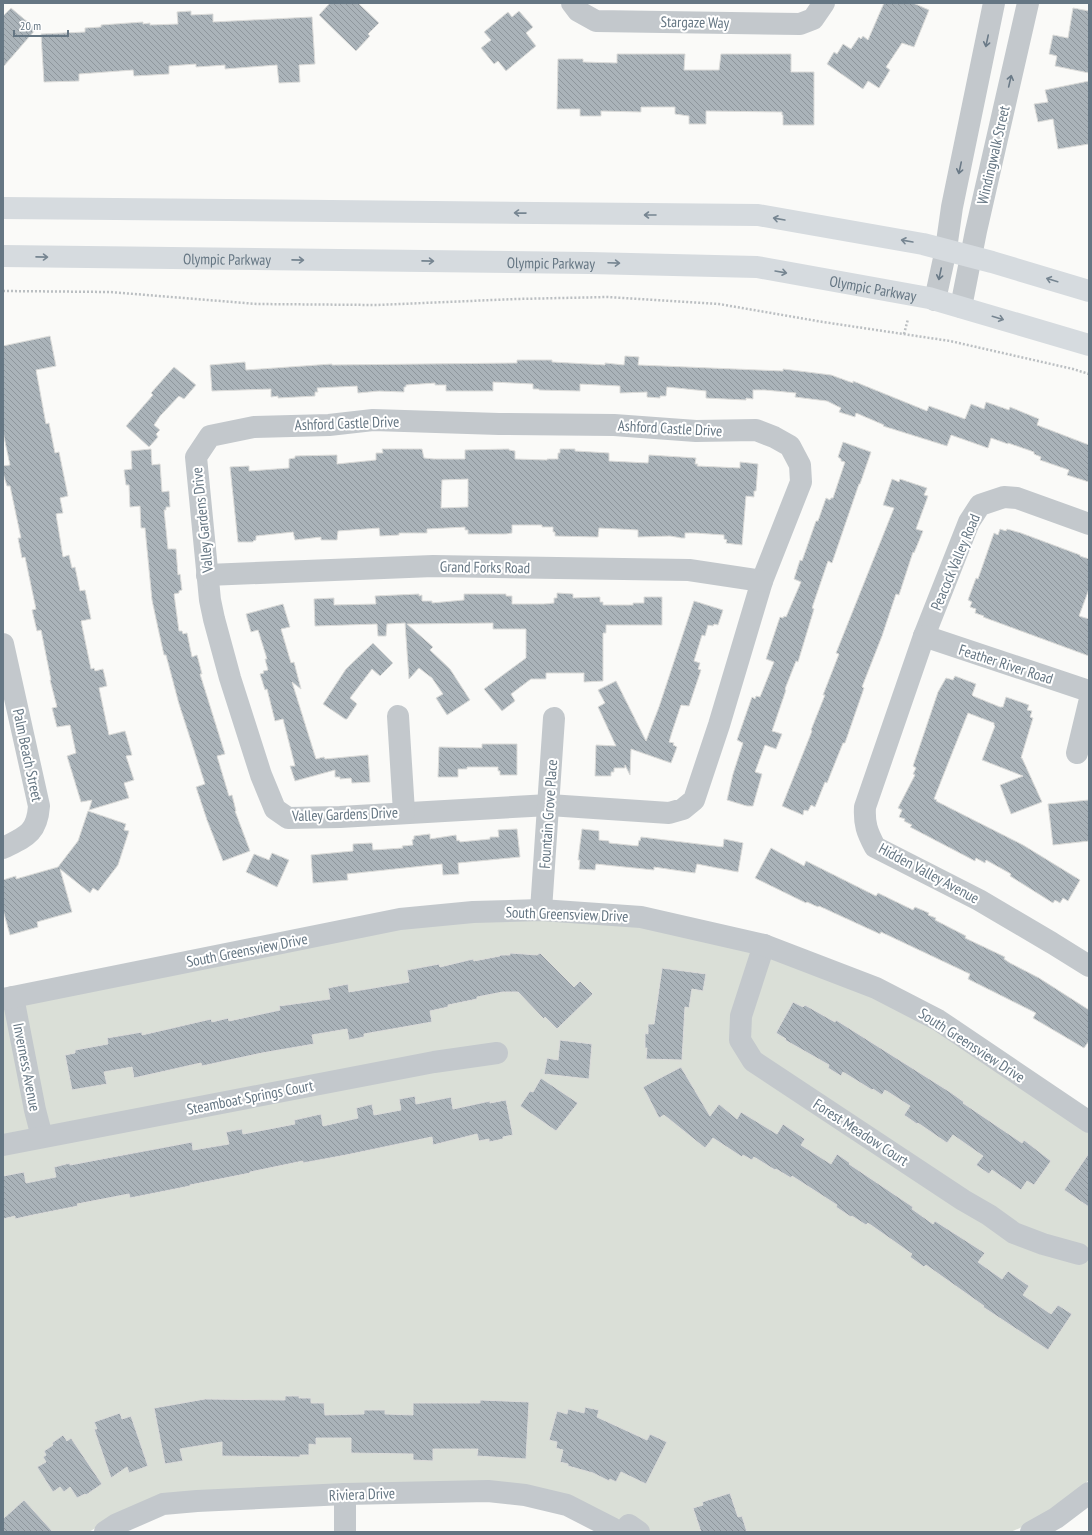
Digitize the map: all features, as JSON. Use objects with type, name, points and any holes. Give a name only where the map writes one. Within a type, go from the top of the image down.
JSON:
[{"type":"main road","points":[[3,208],[758,215],[946,249],[1089,291]]},
{"type":"main road","name":"Olympic Parkway","points":[[3,256],[589,263],[757,267],[961,306],[1089,345]]},
{"type":"street","name":"Windingwalk Street","points":[[935,300],[946,249],[952,207],[994,3]]},
{"type":"street","name":"Windingwalk Street","points":[[961,306],[1028,3]]},
{"type":"street","name":"Stargaze Way","points":[[575,7],[596,21],[800,24],[818,11]]},
{"type":"street","name":"Ashford Castle Drive","points":[[205,444],[210,436],[254,427],[329,425],[373,420],[499,424],[614,425],[696,431],[756,430],[774,437],[790,446],[800,466],[801,482],[762,580],[703,775]]},
{"type":"street","name":"Valley Gardens Drive","points":[[205,444],[196,457],[207,575],[214,619],[230,678],[261,775],[275,809],[288,818],[340,817],[549,804],[669,813],[683,808],[694,800],[703,775]]},
{"type":"street","name":"Peacock Valley Road","points":[[924,636],[969,522],[980,504],[1004,497],[1017,498],[1089,524]]},
{"type":"street","name":"Grand Forks Road","points":[[207,575],[452,566],[689,570],[762,580]]},
{"type":"street","name":"Feather River Road","points":[[924,636],[1089,691]]},
{"type":"street","name":"Hidden Valley Avenue","points":[[924,636],[865,807],[864,822],[875,847],[979,900],[1052,942],[1089,966]]},
{"type":"street","name":"Palm Beach Street","points":[[3,644],[39,806],[38,819],[28,835],[3,848]]},
{"type":"street","points":[[1077,753],[1089,703]]},
{"type":"street","points":[[398,716],[404,812]]},
{"type":"street","name":"Fountain Grove Place","points":[[541,910],[554,718]]},
{"type":"street","name":"South Greensview Drive","points":[[8,998],[400,919],[473,912],[541,910],[641,917],[764,945],[876,988],[938,1020],[1089,1122]]},
{"type":"street","name":"Forest Meadow Court","points":[[764,945],[741,1016],[740,1040],[753,1061],[963,1200],[989,1215],[1014,1233],[1043,1244],[1079,1254]]},
{"type":"street","name":"Inverness Avenue","points":[[8,998],[42,1137]]},
{"type":"street","name":"Steamboat Springs Court","points":[[3,1145],[434,1062],[497,1053]]},
{"type":"street","name":"Riviera Drive","points":[[105,1532],[117,1524],[163,1504],[346,1494],[488,1491],[525,1495],[567,1505],[617,1532]]},
{"type":"street","points":[[1031,1532],[1068,1510],[1089,1493]]},
{"type":"street","points":[[345,1532],[346,1494]]},
{"type":"street","points":[[623,1532],[629,1525],[639,1532]]},
{"type":"path","points":[[3,291],[110,292],[256,304],[378,306],[516,299],[608,297],[719,304],[950,342],[1073,369],[1089,374]]},
{"type":"path","points":[[904,334],[908,319]]},
{"type":"shaded area","points":[[582,911],[833,970],[1089,1120],[1089,1480],[1071,1496],[1042,1517],[1010,1532],[619,1532],[527,1495],[121,1512],[89,1532],[3,1532],[3,999],[363,926]]},
{"type":"building","points":[[330,3],[358,3],[379,23],[368,34],[370,36],[356,51],[319,15]]},
{"type":"building","points":[[884,3],[913,3],[929,10],[914,47],[902,43],[886,67],[890,70],[879,88],[868,81],[863,89],[827,64],[834,52],[837,54],[843,44],[851,49],[859,37],[861,39],[863,36],[868,40]]},
{"type":"building","points":[[11,8],[36,29],[3,67],[3,16]]},
{"type":"building","points":[[1073,8],[1089,11],[1089,73],[1055,66],[1057,56],[1049,54],[1053,35],[1068,38]]},
{"type":"building","points":[[191,11],[191,15],[213,14],[213,22],[312,17],[315,64],[299,65],[300,82],[279,83],[277,65],[225,69],[225,65],[196,67],[196,64],[169,66],[169,74],[134,76],[133,70],[79,74],[79,81],[44,82],[41,34],[85,32],[85,28],[101,27],[101,25],[143,22],[143,24],[150,23],[150,25],[178,24],[177,12]]},
{"type":"building","points":[[519,11],[533,27],[526,33],[536,46],[506,71],[498,61],[494,64],[481,48],[491,40],[484,32],[508,12],[512,17]]},
{"type":"building","points":[[617,54],[685,54],[684,70],[719,70],[721,54],[791,54],[791,72],[814,72],[814,125],[783,125],[782,112],[706,111],[706,124],[689,124],[689,116],[675,114],[675,107],[641,107],[641,112],[601,111],[601,116],[580,116],[580,109],[557,109],[558,59],[583,59],[583,62],[617,63]]},
{"type":"building","points":[[1089,81],[1089,144],[1058,149],[1053,119],[1038,122],[1034,104],[1048,102],[1045,90]]},
{"type":"building","points":[[50,336],[56,366],[36,370],[46,424],[49,423],[55,453],[59,452],[68,496],[60,498],[63,513],[56,514],[63,557],[69,555],[72,568],[75,567],[80,591],[85,590],[91,619],[81,621],[91,669],[94,668],[95,671],[103,669],[107,686],[99,688],[109,735],[125,731],[132,755],[126,756],[134,780],[124,783],[129,798],[89,810],[92,800],[81,802],[67,756],[76,753],[70,725],[57,727],[52,708],[57,707],[50,680],[41,630],[37,631],[32,610],[36,609],[25,557],[22,558],[18,538],[21,538],[10,486],[7,486],[3,473],[3,466],[10,465],[3,432],[3,346]]},
{"type":"building","points":[[625,356],[639,357],[638,365],[783,371],[783,369],[831,375],[853,383],[853,381],[927,411],[929,406],[965,419],[971,404],[984,409],[986,402],[1009,410],[1010,407],[1039,419],[1037,425],[1089,445],[1089,482],[1067,475],[1069,470],[1040,460],[1041,457],[1034,454],[1034,452],[1008,443],[991,438],[988,448],[951,435],[947,446],[883,426],[884,425],[856,413],[855,417],[839,412],[841,408],[827,401],[795,397],[796,393],[753,390],[753,399],[746,398],[746,400],[706,398],[706,391],[667,387],[666,396],[660,396],[660,398],[647,397],[647,392],[620,393],[620,386],[580,384],[580,391],[539,390],[533,389],[533,384],[493,382],[493,391],[446,391],[446,385],[435,385],[435,383],[406,385],[406,387],[404,387],[404,392],[379,391],[358,393],[357,386],[317,388],[318,392],[315,392],[315,396],[278,398],[278,396],[271,397],[271,389],[212,391],[210,365],[245,362],[246,370],[332,364],[517,363],[517,360],[552,360],[552,362],[605,365],[605,363],[624,365]]},
{"type":"building","points":[[174,367],[196,385],[184,399],[179,396],[160,416],[154,425],[160,430],[156,434],[158,437],[149,447],[126,426],[153,395],[151,393]]},
{"type":"building","points":[[843,442],[871,452],[832,563],[828,561],[812,608],[814,609],[798,662],[796,661],[785,689],[786,690],[772,731],[782,734],[776,749],[765,745],[755,772],[762,774],[753,806],[747,806],[727,800],[733,774],[743,743],[737,740],[752,697],[755,699],[756,696],[760,697],[774,662],[766,659],[780,617],[786,617],[801,582],[794,579],[800,560],[802,561],[826,498],[830,500],[833,498],[845,462],[841,461],[838,457]]},
{"type":"building","points":[[151,449],[152,465],[160,464],[162,492],[169,491],[170,507],[166,507],[166,510],[164,510],[168,549],[176,549],[178,575],[180,574],[182,590],[179,591],[179,593],[174,594],[179,631],[182,631],[183,634],[187,633],[192,657],[197,655],[202,674],[200,674],[225,754],[217,756],[229,796],[232,795],[235,811],[250,851],[223,861],[196,787],[205,784],[179,704],[166,655],[164,655],[152,600],[145,528],[141,528],[140,506],[130,507],[129,485],[126,485],[124,470],[132,469],[131,451]]},
{"type":"building","points":[[382,449],[422,449],[424,458],[465,459],[465,450],[509,449],[515,451],[515,459],[547,460],[558,459],[560,449],[575,449],[575,451],[609,453],[609,461],[648,463],[649,455],[696,458],[695,464],[698,464],[697,466],[740,468],[740,462],[758,464],[756,491],[754,491],[754,497],[746,496],[742,545],[726,543],[727,540],[724,539],[724,535],[685,533],[685,538],[670,536],[638,537],[638,530],[599,528],[598,537],[555,536],[553,527],[542,527],[542,525],[512,525],[512,533],[506,534],[468,534],[468,530],[465,530],[465,527],[427,529],[427,533],[399,533],[399,535],[380,536],[379,528],[338,531],[337,540],[321,540],[321,537],[295,540],[293,532],[256,536],[256,540],[253,542],[238,542],[230,467],[249,466],[249,471],[289,468],[289,459],[295,458],[295,456],[337,455],[337,464],[376,460],[376,453],[383,453]],"holes":[[[468,479],[468,507],[441,508],[442,480]]]},
{"type":"building","points":[[892,479],[899,482],[900,479],[927,488],[924,495],[928,496],[916,529],[923,531],[914,553],[913,552],[899,595],[896,594],[882,636],[862,687],[864,688],[845,743],[843,743],[827,783],[825,782],[815,807],[811,805],[808,811],[804,810],[803,815],[782,806],[825,695],[823,695],[839,654],[836,653],[894,508],[883,505]]},
{"type":"building","points":[[1000,529],[1006,531],[1007,529],[1021,533],[1089,559],[1089,589],[1079,616],[1089,619],[1089,656],[983,617],[984,616],[975,613],[976,609],[970,607],[972,602],[968,600],[976,578],[978,579],[994,533],[998,535]]},
{"type":"building","points":[[557,593],[573,594],[573,598],[600,597],[600,602],[603,602],[603,605],[633,605],[633,603],[644,603],[644,597],[662,597],[662,625],[606,625],[606,633],[603,633],[603,681],[584,682],[584,673],[546,673],[546,679],[531,679],[511,694],[515,701],[502,711],[484,689],[526,658],[526,629],[493,629],[493,623],[407,624],[433,647],[430,650],[450,669],[470,700],[447,715],[436,698],[443,694],[432,678],[419,668],[409,679],[405,623],[387,624],[386,636],[378,636],[377,624],[315,626],[314,599],[334,598],[334,605],[376,604],[375,596],[419,594],[419,596],[422,595],[422,601],[432,601],[432,603],[464,600],[464,594],[506,594],[506,596],[512,596],[512,604],[544,604],[554,603],[554,598],[557,598]]},
{"type":"building","points":[[694,601],[723,610],[718,625],[708,625],[705,636],[702,635],[694,661],[700,663],[698,669],[701,670],[689,706],[681,705],[672,732],[669,742],[674,743],[673,745],[677,747],[671,763],[631,749],[630,775],[625,765],[625,768],[614,768],[614,772],[611,772],[611,776],[595,776],[596,745],[616,746],[598,707],[605,703],[598,690],[616,681],[646,741],[659,707]]},
{"type":"building","points":[[283,604],[290,627],[281,629],[291,663],[294,662],[301,689],[292,682],[316,759],[324,757],[325,759],[368,755],[370,782],[352,783],[351,778],[340,779],[340,777],[335,777],[335,770],[295,781],[290,766],[295,766],[283,719],[275,721],[267,689],[265,690],[260,674],[264,673],[263,671],[268,670],[265,659],[267,659],[258,630],[251,632],[246,614]]},
{"type":"building","points":[[373,643],[393,663],[380,676],[372,669],[350,698],[357,704],[347,719],[345,719],[323,704],[346,669]]},
{"type":"building","points":[[955,676],[976,684],[972,695],[973,696],[1000,707],[1003,707],[1006,697],[1029,705],[1027,710],[1032,711],[1030,717],[1033,718],[1021,758],[1042,802],[1011,814],[1000,785],[1023,776],[982,760],[995,726],[994,723],[968,713],[934,799],[1023,845],[1080,880],[1068,901],[1063,898],[1060,903],[1055,900],[1053,903],[1010,876],[1011,874],[986,860],[985,863],[976,858],[975,861],[910,827],[912,825],[904,821],[905,819],[899,817],[902,810],[898,808],[915,775],[913,774],[916,768],[913,766],[938,692],[946,678],[953,680]]},
{"type":"building","points":[[482,744],[517,744],[517,775],[500,775],[498,767],[467,767],[467,769],[458,769],[458,777],[438,777],[439,747],[482,748]]},
{"type":"building","points":[[1089,800],[1089,841],[1053,845],[1048,804]]},
{"type":"building","points":[[88,811],[126,824],[124,830],[129,831],[118,865],[98,891],[93,888],[90,893],[60,869],[72,912],[37,922],[38,927],[10,935],[3,910],[3,880],[16,876],[16,879],[58,867],[78,841]]},
{"type":"building","points":[[517,829],[520,857],[458,863],[459,874],[443,875],[442,864],[347,874],[348,880],[313,883],[311,855],[353,851],[353,844],[372,843],[373,850],[403,848],[402,846],[413,845],[412,840],[414,839],[414,836],[430,834],[430,839],[456,835],[457,841],[459,840],[460,842],[490,839],[490,837],[499,837],[498,830]]},
{"type":"building","points":[[582,829],[599,831],[599,840],[609,841],[609,843],[638,846],[641,837],[723,847],[724,839],[743,843],[738,872],[697,864],[695,873],[654,867],[654,870],[596,864],[595,870],[579,869],[580,860],[578,860]]},
{"type":"building","points":[[771,848],[804,866],[806,861],[876,896],[878,893],[913,910],[915,907],[929,913],[928,915],[936,918],[935,920],[966,936],[965,938],[1005,957],[1004,959],[1010,963],[1039,978],[1089,1010],[1089,1041],[1084,1048],[1033,1018],[1036,1013],[968,979],[970,974],[881,932],[880,934],[819,906],[806,903],[755,878]]},
{"type":"building","points":[[272,853],[289,860],[277,887],[246,872],[254,854],[269,860]]},
{"type":"building","points":[[510,953],[537,955],[540,953],[574,987],[580,981],[593,994],[557,1029],[545,1017],[544,1019],[518,992],[503,992],[477,997],[477,999],[448,1005],[448,1007],[430,1011],[432,1022],[364,1034],[364,1037],[349,1040],[347,1029],[312,1035],[314,1044],[202,1066],[201,1063],[134,1078],[132,1067],[104,1072],[107,1084],[72,1090],[65,1055],[75,1053],[75,1050],[108,1044],[107,1038],[142,1032],[142,1035],[211,1019],[212,1022],[228,1018],[229,1021],[280,1010],[279,1006],[330,999],[328,988],[348,984],[349,992],[409,982],[407,970],[439,964],[440,967],[473,959],[474,961],[500,955],[510,955]]},
{"type":"building","points":[[662,968],[706,974],[703,991],[692,989],[689,1008],[685,1007],[682,1060],[646,1059],[647,1048],[645,1048],[645,1033],[648,1034],[648,1024],[654,1024]]},
{"type":"building","points":[[793,1002],[803,1007],[805,1005],[835,1022],[836,1020],[950,1092],[964,1102],[963,1103],[1022,1143],[1024,1140],[1051,1161],[1034,1185],[1027,1181],[1021,1190],[992,1170],[989,1174],[976,1165],[983,1156],[953,1135],[947,1143],[904,1115],[910,1106],[885,1090],[882,1095],[843,1072],[841,1076],[828,1068],[829,1065],[785,1040],[786,1039],[776,1033]]},
{"type":"building","points":[[560,1040],[592,1044],[589,1079],[544,1074],[547,1058],[558,1060]]},
{"type":"building","points":[[681,1067],[710,1116],[719,1104],[737,1119],[741,1112],[777,1134],[783,1124],[805,1139],[801,1145],[831,1164],[837,1154],[850,1163],[849,1164],[913,1207],[912,1209],[933,1224],[935,1221],[985,1253],[978,1262],[1002,1279],[1008,1271],[1029,1286],[1023,1295],[1051,1314],[1058,1305],[1072,1314],[1048,1350],[983,1307],[984,1306],[926,1265],[924,1267],[910,1257],[912,1254],[868,1223],[866,1225],[852,1216],[851,1217],[836,1207],[837,1205],[792,1176],[791,1178],[754,1157],[752,1160],[743,1155],[742,1157],[713,1138],[705,1148],[664,1115],[659,1118],[643,1087]]},
{"type":"building","points":[[541,1078],[578,1103],[556,1131],[520,1106],[530,1091],[533,1092]]},
{"type":"building","points":[[415,1096],[416,1104],[451,1097],[453,1109],[490,1101],[490,1103],[506,1100],[513,1135],[489,1142],[489,1139],[479,1141],[477,1134],[433,1145],[432,1137],[303,1163],[303,1161],[130,1198],[129,1194],[77,1204],[78,1206],[15,1219],[15,1216],[3,1219],[3,1176],[24,1172],[26,1183],[56,1177],[54,1167],[70,1163],[70,1165],[192,1142],[193,1150],[229,1144],[226,1132],[242,1129],[243,1134],[295,1124],[294,1120],[321,1114],[323,1126],[358,1118],[356,1108],[372,1104],[374,1115],[401,1110],[399,1099]]},
{"type":"building","points":[[1089,1153],[1089,1207],[1064,1190]]},
{"type":"building","points":[[285,1396],[311,1398],[311,1403],[324,1403],[325,1415],[364,1414],[364,1410],[385,1410],[385,1414],[413,1415],[413,1403],[480,1403],[480,1400],[529,1402],[526,1459],[477,1456],[478,1449],[433,1449],[433,1461],[413,1460],[413,1454],[351,1453],[351,1438],[316,1438],[316,1445],[309,1444],[309,1455],[300,1455],[300,1457],[222,1456],[222,1442],[180,1449],[183,1461],[165,1464],[154,1408],[205,1399],[285,1400]]},
{"type":"building","points":[[585,1407],[599,1410],[597,1417],[647,1440],[650,1434],[667,1442],[646,1484],[621,1472],[616,1482],[610,1479],[609,1481],[593,1473],[568,1466],[568,1464],[560,1462],[563,1450],[556,1448],[557,1442],[549,1440],[557,1411],[567,1414],[568,1409],[584,1413]]},
{"type":"building","points":[[120,1413],[122,1419],[131,1416],[148,1466],[129,1473],[127,1467],[111,1478],[94,1429],[97,1429],[94,1422]]},
{"type":"building","points":[[63,1435],[67,1441],[71,1438],[102,1484],[86,1495],[85,1494],[77,1498],[70,1487],[64,1492],[60,1487],[53,1492],[37,1467],[46,1462],[43,1457],[46,1455],[44,1451],[53,1445],[52,1443]]},
{"type":"building","points":[[730,1493],[738,1517],[742,1516],[747,1532],[701,1532],[693,1508],[703,1505],[702,1502]]},
{"type":"building","points":[[24,1500],[53,1532],[3,1532],[3,1519]]}]
